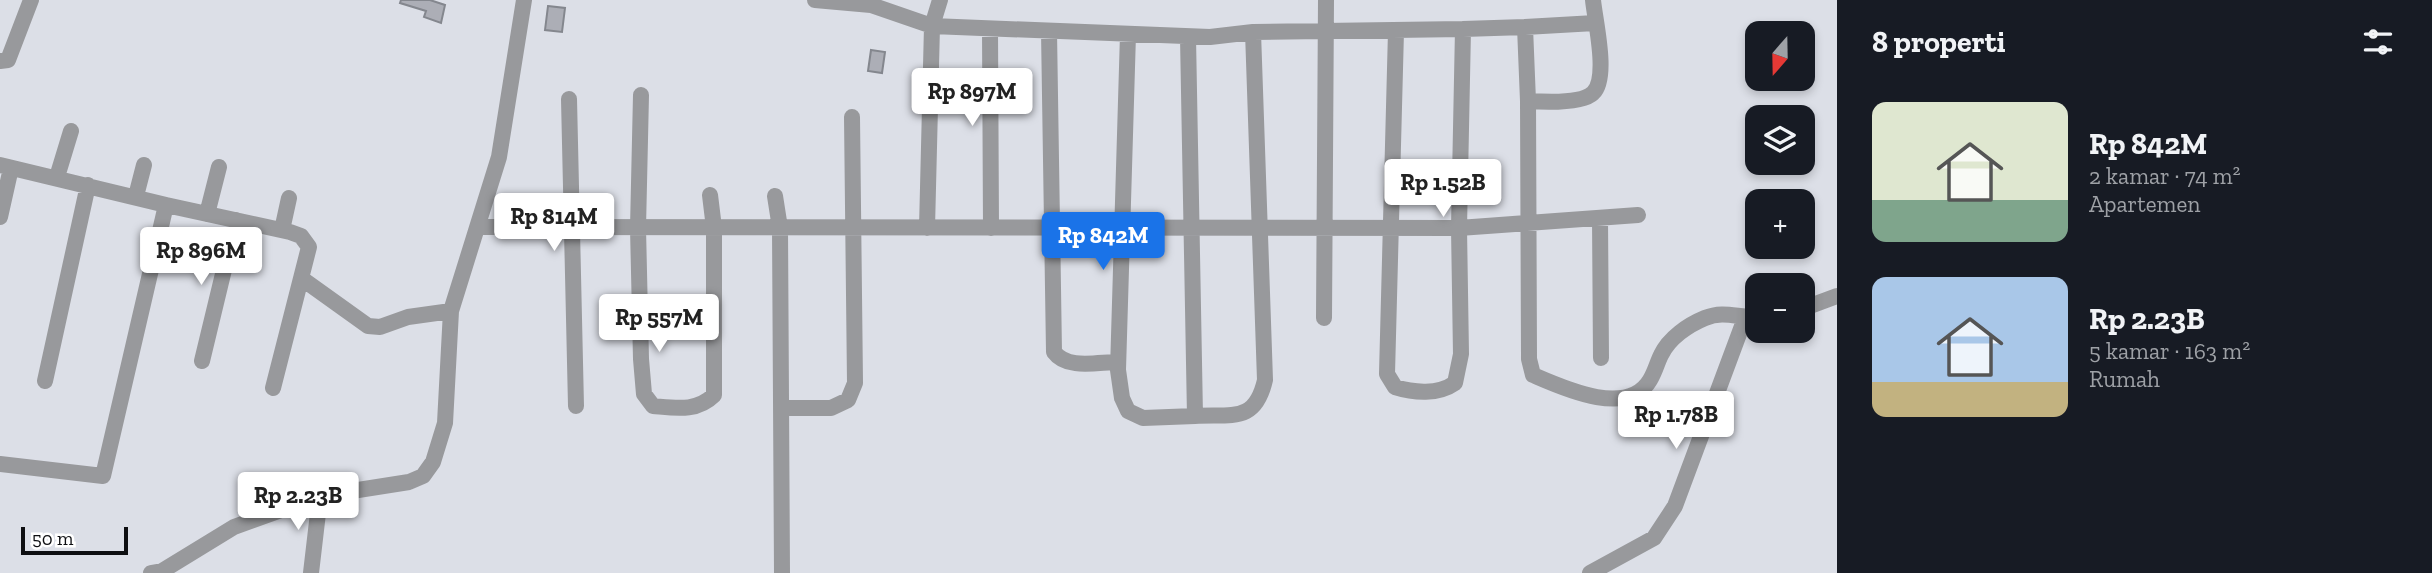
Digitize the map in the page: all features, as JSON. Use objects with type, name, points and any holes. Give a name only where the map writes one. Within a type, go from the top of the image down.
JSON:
[{"type":"street","points":[[0,61],[8,60],[31,0]]},
{"type":"street","points":[[151,573],[162,571],[234,527],[320,496],[410,482],[423,475],[433,462],[445,423],[451,311],[499,157],[524,0]]},
{"type":"street","points":[[815,0],[871,5],[932,26],[1188,37],[1252,32],[1396,31],[1595,23]]},
{"type":"street","points":[[927,228],[932,26],[940,0]]},
{"type":"street","points":[[1324,318],[1328,30],[1326,0]]},
{"type":"street","points":[[1528,101],[1580,99],[1593,93],[1601,79],[1594,0]]},
{"type":"street","points":[[1525,27],[1528,101],[1529,359],[1533,375],[1571,391],[1616,400],[1628,397],[1640,392],[1649,382],[1661,353],[1676,335],[1705,318],[1726,313],[1745,316]]},
{"type":"street","points":[[990,29],[991,228]]},
{"type":"street","points":[[1396,31],[1387,374],[1395,387],[1419,391],[1444,390],[1455,383],[1460,369],[1462,29]]},
{"type":"street","points":[[1049,31],[1054,352],[1060,360],[1069,363],[1118,362]]},
{"type":"street","points":[[1128,34],[1118,362],[1122,398],[1128,411],[1143,418],[1250,411],[1260,399],[1265,380],[1252,32]]},
{"type":"street","points":[[1188,37],[1195,416]]},
{"type":"street","points":[[641,95],[638,228],[641,359],[644,394],[653,406],[682,408],[704,405],[714,395],[714,228],[710,195]]},
{"type":"street","points":[[569,99],[576,406]]},
{"type":"street","points":[[781,408],[831,408],[848,400],[855,383],[851,228],[852,117]]},
{"type":"street","points":[[57,177],[71,131]]},
{"type":"street","points":[[136,196],[144,165]]},
{"type":"street","points":[[0,217],[5,167],[301,236],[309,247],[273,388]]},
{"type":"street","points":[[207,214],[219,167]]},
{"type":"street","points":[[45,381],[88,185]]},
{"type":"street","points":[[775,196],[780,228],[782,573]]},
{"type":"street","points":[[282,230],[289,198]]},
{"type":"street","points":[[0,464],[103,475],[166,205]]},
{"type":"street","points":[[478,227],[1391,229],[1459,228],[1638,215]]},
{"type":"street","points":[[1600,218],[1601,358]]},
{"type":"street","points":[[202,361],[236,220]]},
{"type":"street","points":[[301,278],[368,326],[380,327],[408,317],[451,311]]},
{"type":"street","points":[[1815,304],[1837,296]]},
{"type":"street","points":[[1590,573],[1654,538],[1675,506],[1745,332]]},
{"type":"street","points":[[311,573],[320,496]]},
{"type":"building","points":[[401,0],[430,0],[445,5],[441,23],[424,17],[426,11],[400,3]]},
{"type":"building","points":[[548,6],[565,8],[562,32],[545,30]]},
{"type":"building","points":[[871,50],[885,52],[882,73],[868,71]]}]
